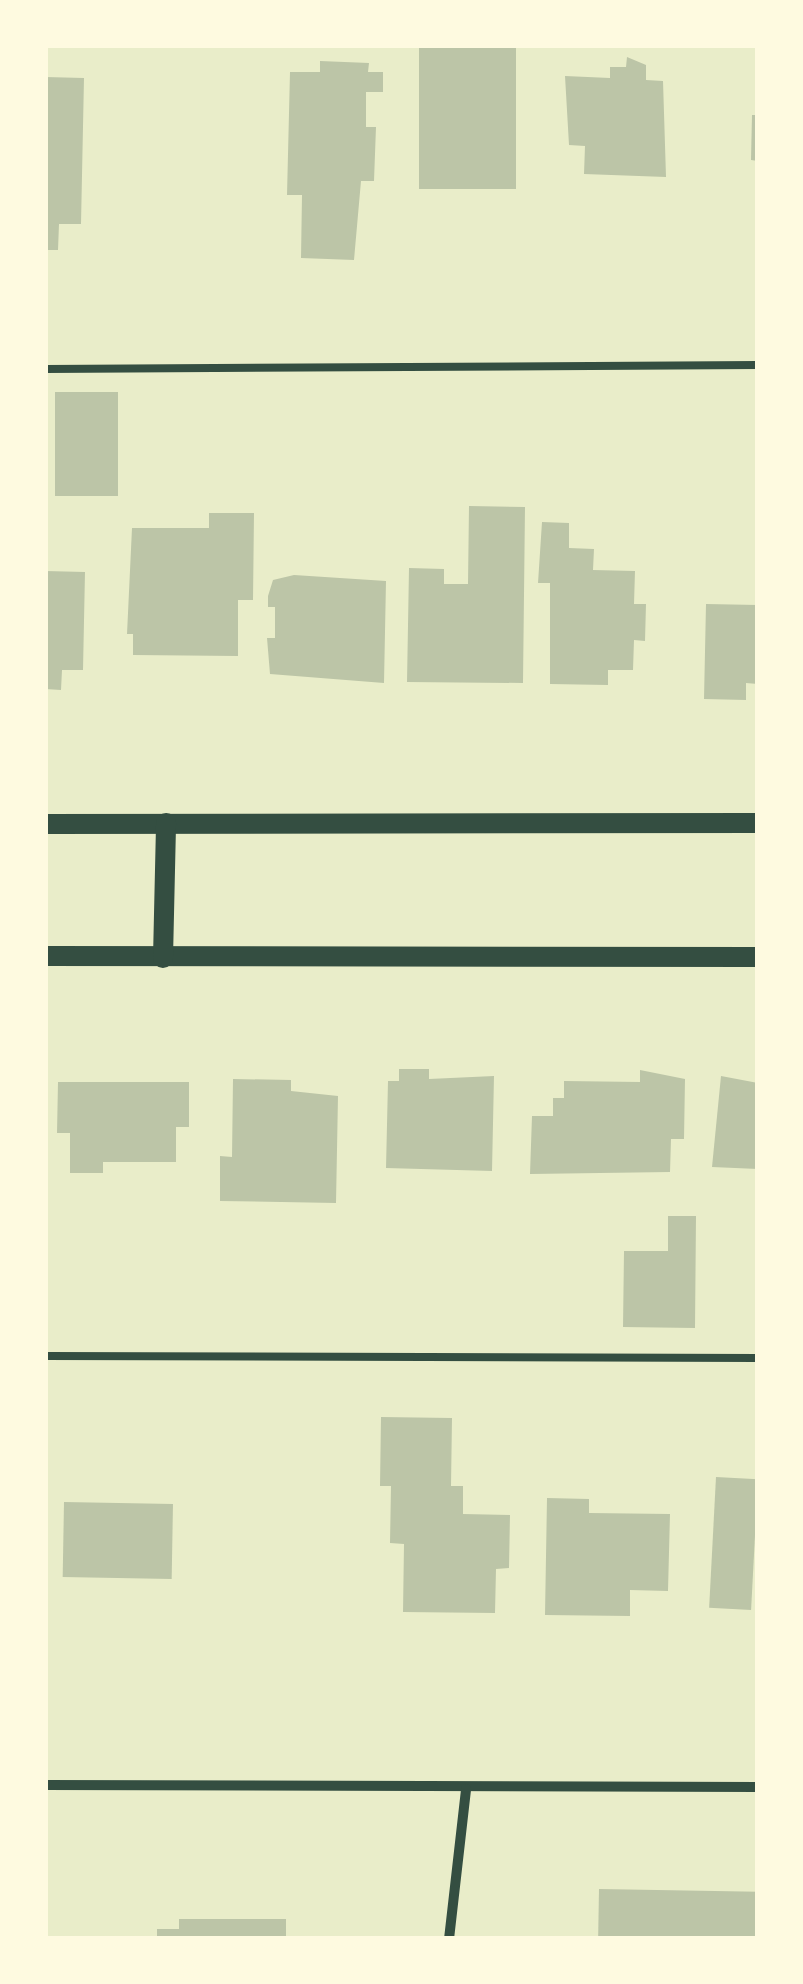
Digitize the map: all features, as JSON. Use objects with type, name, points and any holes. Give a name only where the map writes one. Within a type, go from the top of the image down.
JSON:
[{"type":"main road","points":[[163,958],[166,823]]},
{"type":"main road","points":[[45,824],[758,823]]},
{"type":"main road","points":[[45,956],[758,957]]},
{"type":"street","points":[[45,1785],[758,1787]]},
{"type":"street","points":[[448,1939],[466,1789]]},
{"type":"lane","points":[[45,368],[758,365]]},
{"type":"lane","points":[[45,1356],[758,1358]]},
{"type":"building","points":[[419,45],[516,45],[516,189],[419,189]]},
{"type":"building","points":[[627,57],[646,65],[646,80],[663,81],[666,177],[584,174],[585,146],[569,145],[565,76],[610,78],[610,67],[626,67]]},
{"type":"building","points":[[320,61],[369,63],[368,72],[383,72],[383,92],[366,92],[366,127],[376,127],[374,181],[361,181],[354,260],[301,258],[302,195],[287,195],[290,72],[320,72]]},
{"type":"building","points":[[45,77],[84,78],[81,224],[59,224],[58,250],[45,250]]},
{"type":"building","points":[[752,115],[758,115],[758,161],[751,160]]},
{"type":"building","points":[[55,392],[118,392],[118,496],[55,496]]},
{"type":"building","points":[[469,506],[525,507],[523,683],[407,682],[409,568],[444,569],[444,584],[468,584]]},
{"type":"building","points":[[209,513],[254,513],[253,600],[238,600],[238,656],[133,655],[133,634],[127,634],[132,528],[209,528]]},
{"type":"building","points":[[542,522],[569,523],[569,548],[594,549],[593,570],[635,571],[634,604],[646,604],[645,641],[634,640],[633,670],[608,670],[608,685],[550,684],[550,583],[538,583]]},
{"type":"building","points":[[45,571],[85,572],[83,670],[62,670],[61,690],[45,689]]},
{"type":"building","points":[[294,575],[386,581],[384,683],[270,674],[267,638],[275,638],[275,607],[268,607],[268,596],[273,580]]},
{"type":"building","points":[[706,604],[758,605],[758,684],[746,683],[746,700],[704,699]]},
{"type":"building","points":[[399,1069],[429,1069],[429,1079],[494,1076],[492,1171],[386,1168],[388,1081],[399,1081]]},
{"type":"building","points":[[640,1070],[685,1079],[684,1139],[671,1139],[670,1172],[530,1174],[532,1116],[553,1116],[553,1098],[564,1098],[564,1081],[640,1082]]},
{"type":"building","points":[[721,1076],[758,1083],[758,1169],[712,1167]]},
{"type":"building","points":[[233,1079],[291,1080],[291,1091],[338,1096],[336,1203],[220,1201],[220,1156],[232,1157]]},
{"type":"building","points":[[58,1082],[189,1082],[189,1127],[176,1127],[176,1162],[103,1162],[103,1173],[70,1173],[70,1133],[57,1133]]},
{"type":"building","points":[[668,1216],[696,1216],[695,1328],[623,1327],[624,1251],[668,1251]]},
{"type":"building","points":[[381,1417],[452,1418],[451,1486],[463,1486],[463,1514],[510,1515],[509,1568],[496,1569],[495,1613],[403,1612],[404,1544],[390,1543],[391,1486],[380,1486]]},
{"type":"building","points":[[716,1477],[758,1479],[751,1610],[709,1608]]},
{"type":"building","points":[[547,1498],[589,1499],[589,1513],[670,1514],[668,1591],[630,1590],[630,1616],[545,1615]]},
{"type":"building","points":[[64,1502],[173,1504],[172,1579],[63,1577]]},
{"type":"building","points":[[599,1889],[758,1892],[757,1939],[598,1939]]},
{"type":"building","points":[[179,1919],[286,1919],[286,1939],[157,1939],[157,1929],[179,1929]]}]
